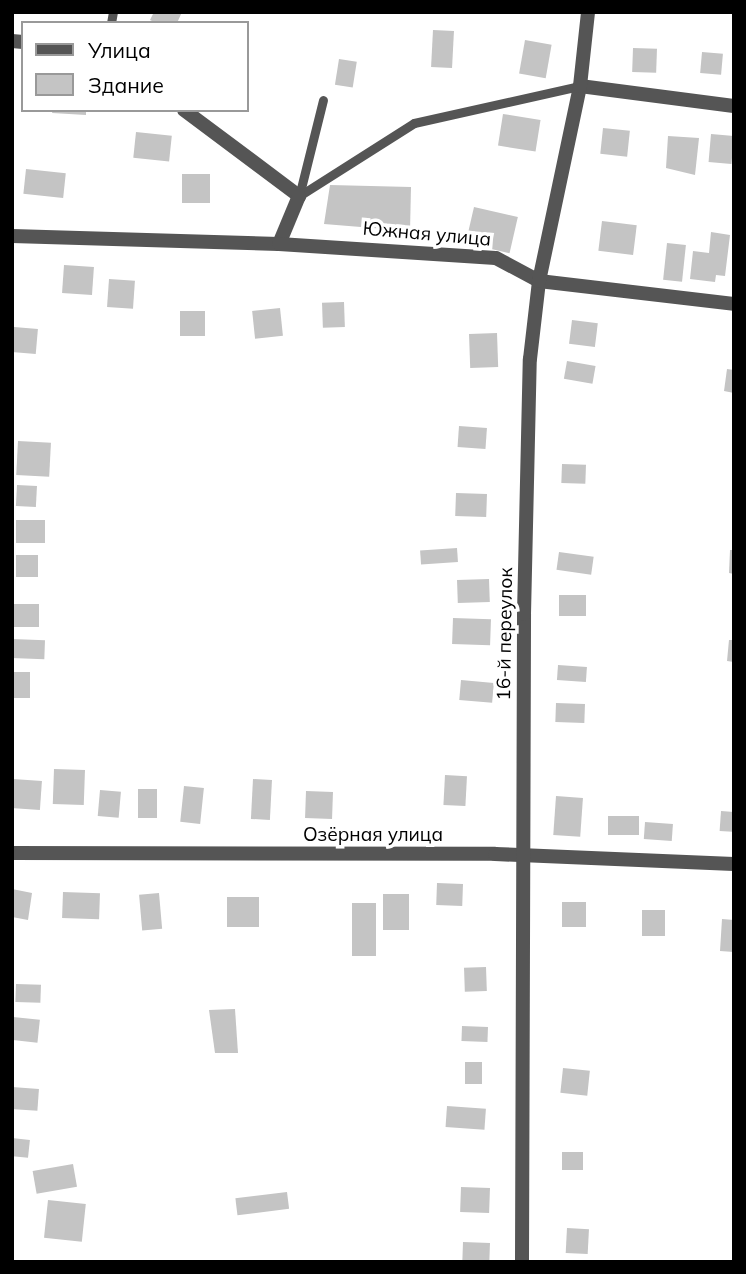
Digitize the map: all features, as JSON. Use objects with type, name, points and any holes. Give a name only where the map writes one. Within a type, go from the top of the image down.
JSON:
[{"type":"street","name":"16-й переулок","points":[[522,1262],[523,855],[530,359],[539,281],[580,86],[588,12]]},
{"type":"street","points":[[580,86],[734,106]]},
{"type":"street","points":[[187,112],[299,195],[279,244]]},
{"type":"street","name":"Южная улица","points":[[12,236],[279,244],[496,258],[539,281],[734,304]]},
{"type":"street","name":"Озёрная улица","points":[[12,853],[523,855],[734,864]]},
{"type":"lane","points":[[299,195],[414,122],[580,86]]},
{"type":"lane","points":[[299,195],[323,100]]},
{"type":"building","points":[[154,12],[182,12],[178,21],[150,20]]},
{"type":"building","points":[[433,30],[454,31],[452,68],[431,67]]},
{"type":"building","points":[[525,40],[552,45],[546,78],[519,73]]},
{"type":"building","points":[[633,48],[657,49],[656,73],[632,72]]},
{"type":"building","points":[[702,52],[723,54],[721,75],[700,73]]},
{"type":"building","points":[[339,59],[357,62],[353,87],[335,85]]},
{"type":"building","points":[[86,112],[86,115],[52,113]]},
{"type":"building","points":[[503,114],[541,120],[536,152],[498,146]]},
{"type":"building","points":[[603,128],[630,131],[627,157],[600,154]]},
{"type":"building","points":[[136,132],[172,136],[169,162],[133,158]]},
{"type":"building","points":[[711,134],[734,136],[731,164],[709,162]]},
{"type":"building","points":[[668,136],[699,138],[695,175],[666,168]]},
{"type":"building","points":[[26,169],[66,173],[63,198],[23,194]]},
{"type":"building","points":[[182,174],[210,174],[210,203],[182,203]]},
{"type":"building","points":[[330,185],[411,187],[410,231],[324,224]]},
{"type":"building","points":[[474,207],[518,217],[510,253],[466,243]]},
{"type":"building","points":[[602,221],[637,225],[633,255],[598,251]]},
{"type":"building","points":[[711,232],[730,235],[725,276],[716,275],[715,282],[690,279],[693,251],[709,253]]},
{"type":"building","points":[[667,243],[686,245],[682,282],[663,280]]},
{"type":"building","points":[[64,265],[94,267],[92,295],[62,293]]},
{"type":"building","points":[[109,279],[135,281],[133,309],[107,307]]},
{"type":"building","points":[[344,302],[345,327],[323,328],[322,303]]},
{"type":"building","points":[[280,308],[283,336],[255,339],[252,311]]},
{"type":"building","points":[[180,311],[205,311],[205,336],[180,336]]},
{"type":"building","points":[[572,320],[598,323],[595,347],[569,344]]},
{"type":"building","points":[[14,327],[38,329],[36,354],[12,352]]},
{"type":"building","points":[[497,333],[498,367],[470,368],[469,334]]},
{"type":"building","points":[[567,361],[596,366],[592,384],[564,379]]},
{"type":"building","points":[[727,369],[734,370],[734,393],[724,391]]},
{"type":"building","points":[[459,426],[487,428],[485,449],[458,447]]},
{"type":"building","points":[[18,441],[51,443],[49,477],[16,475]]},
{"type":"building","points":[[562,464],[586,465],[585,484],[561,483]]},
{"type":"building","points":[[17,485],[37,486],[36,507],[16,506]]},
{"type":"building","points":[[456,493],[487,494],[486,517],[455,516]]},
{"type":"building","points":[[16,520],[45,520],[45,543],[16,543]]},
{"type":"building","points":[[457,548],[458,562],[421,565],[420,551]]},
{"type":"building","points":[[730,550],[734,550],[734,574],[729,573]]},
{"type":"building","points":[[559,552],[594,557],[591,575],[556,570]]},
{"type":"building","points":[[16,555],[38,555],[38,577],[16,577]]},
{"type":"building","points":[[489,579],[490,602],[458,603],[457,580]]},
{"type":"building","points":[[559,595],[586,595],[586,616],[559,616]]},
{"type":"building","points":[[13,604],[39,604],[39,627],[13,627]]},
{"type":"building","points":[[453,618],[491,619],[490,645],[452,644]]},
{"type":"building","points":[[12,639],[45,640],[44,659],[12,658]]},
{"type":"building","points":[[729,640],[734,640],[734,662],[727,661]]},
{"type":"building","points":[[558,665],[587,667],[586,682],[557,680]]},
{"type":"building","points":[[12,672],[30,672],[30,698],[12,698]]},
{"type":"building","points":[[461,680],[494,683],[492,703],[459,700]]},
{"type":"building","points":[[556,703],[585,704],[584,723],[555,722]]},
{"type":"building","points":[[54,769],[85,770],[84,805],[53,804]]},
{"type":"building","points":[[445,775],[467,776],[465,806],[443,805]]},
{"type":"building","points":[[13,779],[42,781],[40,810],[12,808]]},
{"type":"building","points":[[253,779],[272,780],[270,820],[251,819]]},
{"type":"building","points":[[184,786],[204,788],[200,824],[180,822]]},
{"type":"building","points":[[138,789],[157,789],[157,818],[138,818]]},
{"type":"building","points":[[100,790],[121,792],[119,818],[98,816]]},
{"type":"building","points":[[306,791],[333,792],[332,819],[305,818]]},
{"type":"building","points":[[556,796],[583,798],[580,837],[553,835]]},
{"type":"building","points":[[721,811],[734,812],[733,832],[720,831]]},
{"type":"building","points":[[608,816],[639,816],[639,835],[608,835]]},
{"type":"building","points":[[645,822],[673,824],[672,841],[644,839]]},
{"type":"building","points":[[437,883],[463,884],[462,906],[436,905]]},
{"type":"building","points":[[12,889],[32,893],[28,920],[12,917]]},
{"type":"building","points":[[63,892],[100,893],[99,919],[62,918]]},
{"type":"building","points":[[159,893],[162,929],[142,931],[139,895]]},
{"type":"building","points":[[383,894],[409,894],[409,930],[383,930]]},
{"type":"building","points":[[227,897],[259,897],[259,927],[227,927]]},
{"type":"building","points":[[562,902],[586,902],[586,927],[562,927]]},
{"type":"building","points":[[352,903],[376,903],[376,956],[352,956]]},
{"type":"building","points":[[642,910],[665,910],[665,936],[642,936]]},
{"type":"building","points":[[722,919],[734,920],[734,952],[720,951]]},
{"type":"building","points":[[486,967],[487,991],[465,992],[464,968]]},
{"type":"building","points":[[16,984],[41,985],[40,1003],[15,1002]]},
{"type":"building","points":[[235,1009],[238,1053],[215,1053],[209,1010]]},
{"type":"building","points":[[13,1017],[40,1020],[37,1043],[12,1040]]},
{"type":"building","points":[[462,1026],[488,1027],[487,1042],[461,1041]]},
{"type":"building","points":[[465,1062],[482,1062],[482,1084],[465,1084]]},
{"type":"building","points":[[563,1068],[590,1071],[587,1096],[560,1093]]},
{"type":"building","points":[[12,1087],[39,1089],[37,1111],[12,1109]]},
{"type":"building","points":[[447,1106],[486,1109],[484,1130],[446,1127]]},
{"type":"building","points":[[12,1138],[30,1140],[28,1158],[12,1156]]},
{"type":"building","points":[[562,1152],[583,1152],[583,1170],[562,1170]]},
{"type":"building","points":[[73,1164],[77,1187],[37,1194],[33,1171]]},
{"type":"building","points":[[461,1187],[490,1188],[489,1213],[460,1212]]},
{"type":"building","points":[[287,1192],[289,1209],[237,1215],[235,1198]]},
{"type":"building","points":[[48,1200],[86,1204],[82,1242],[44,1238]]},
{"type":"building","points":[[567,1228],[589,1229],[588,1254],[566,1253]]},
{"type":"building","points":[[463,1242],[490,1243],[489,1262],[462,1262]]}]
